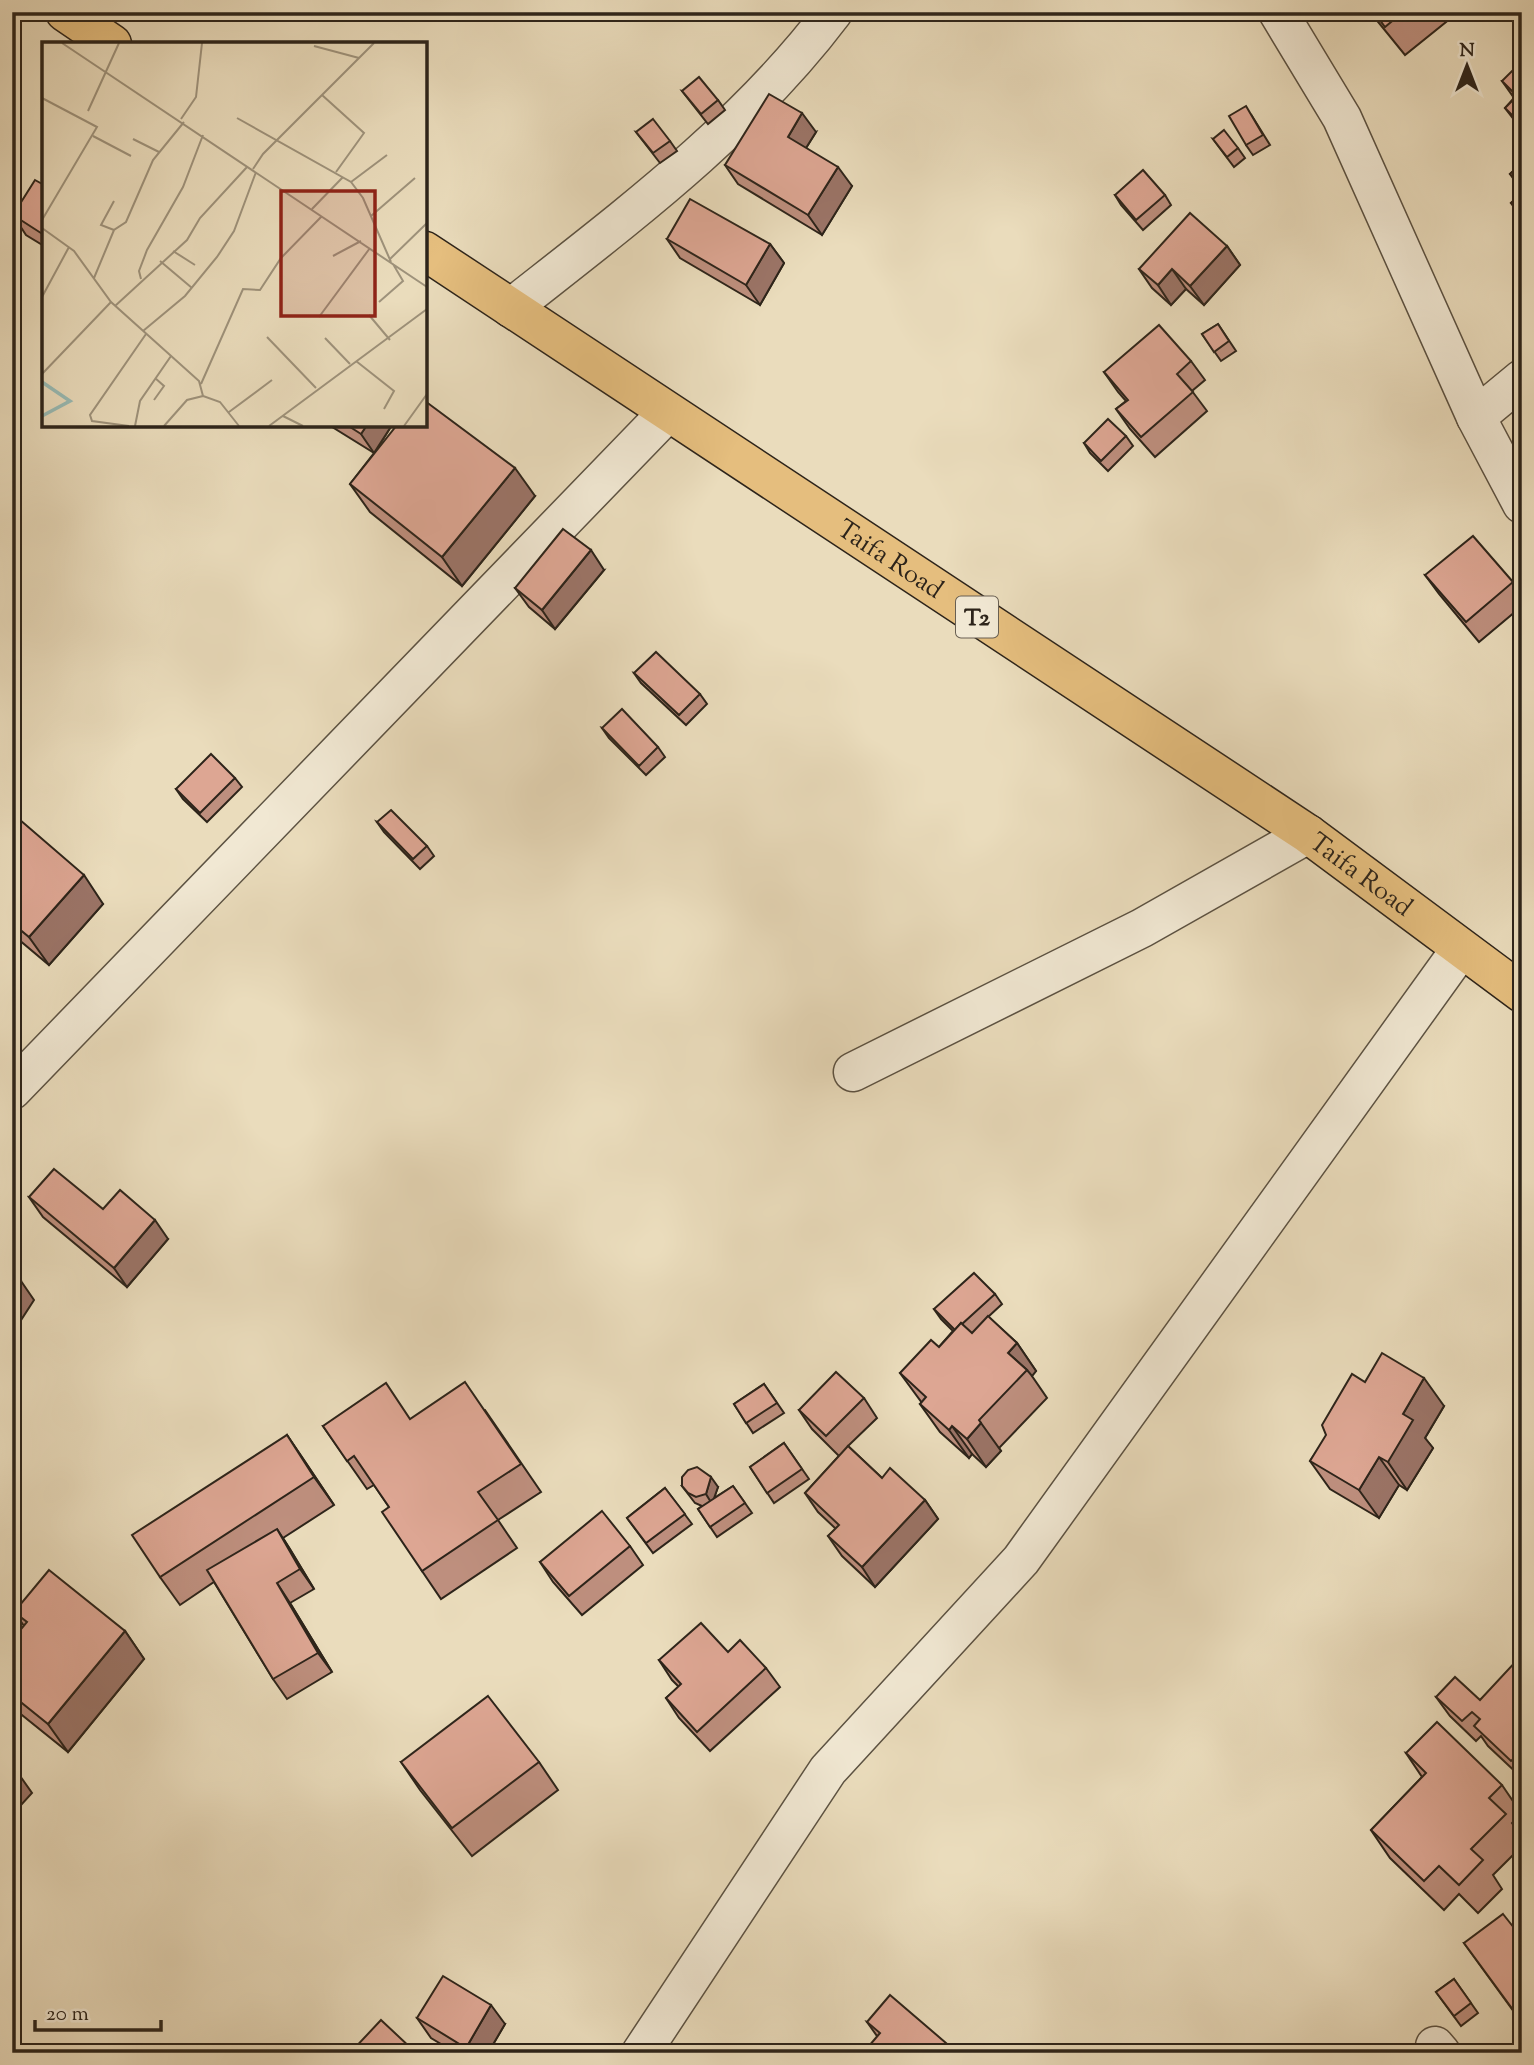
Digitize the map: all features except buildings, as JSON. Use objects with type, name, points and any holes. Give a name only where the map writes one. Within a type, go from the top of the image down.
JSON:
[{"type":"highway","points":[[65,12],[109,42]]},
{"type":"highway","name":"Taifa Road","points":[[427,252],[1308,834],[1460,950],[1522,993]]},
{"type":"street","points":[[511,308],[670,183],[805,48],[833,12]]},
{"type":"street","points":[[1278,12],[1342,118],[1476,418],[1522,504]]},
{"type":"street","points":[[1476,418],[1522,379]]},
{"type":"street","points":[[12,1090],[667,413]]},
{"type":"street","points":[[853,1072],[1142,928],[1308,834]]},
{"type":"street","points":[[641,2053],[828,1770],[1021,1560],[1460,950]]}]
